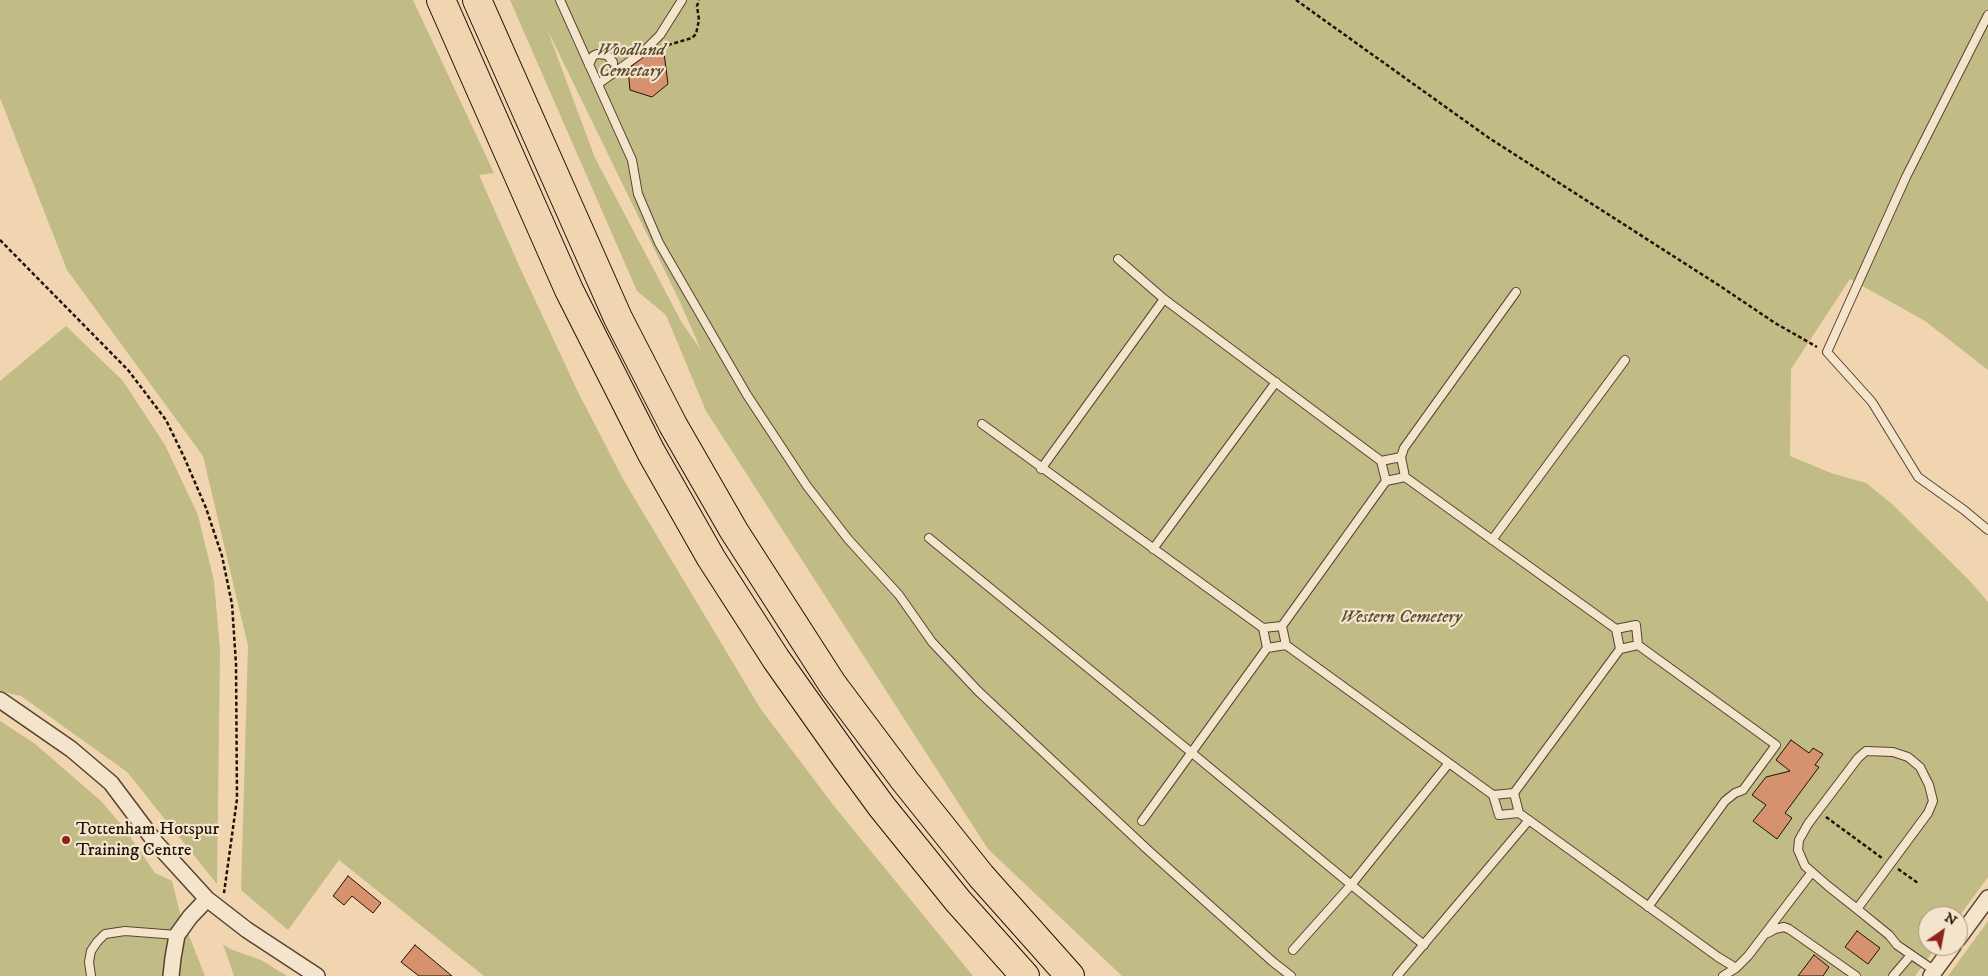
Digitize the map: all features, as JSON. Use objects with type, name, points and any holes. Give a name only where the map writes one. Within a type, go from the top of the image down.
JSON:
[{"type":"highway","points":[[441,0],[572,298],[651,452],[711,558],[776,659],[851,765],[958,901],[1025,976]]},
{"type":"highway","points":[[476,0],[618,318],[677,433],[734,531],[833,685],[905,782],[981,876],[1070,976]]},
{"type":"street","points":[[0,700],[71,749],[111,784],[156,844],[207,899],[222,912],[317,976]]},
{"type":"street","points":[[1968,925],[1988,898]]},
{"type":"street","points":[[171,976],[172,958],[178,935],[190,916],[207,899]]},
{"type":"street","points":[[1933,974],[1946,956]]},
{"type":"lane","points":[[560,0],[632,160],[638,194],[659,243],[747,395],[825,509],[848,539],[899,595],[932,642],[978,691],[1149,851],[1291,976]]},
{"type":"lane","points":[[598,84],[643,52],[660,35],[682,0]]},
{"type":"lane","points":[[1988,15],[1906,178],[1827,352],[1872,402],[1918,477],[1988,530]]},
{"type":"lane","points":[[589,65],[593,56],[597,54],[607,56],[613,62],[611,75]]},
{"type":"lane","points":[[1118,259],[1164,299],[1382,461],[1386,481]]},
{"type":"lane","points":[[1516,292],[1404,448],[1401,457],[1405,477],[1616,629],[1620,649]]},
{"type":"lane","points":[[1042,469],[1164,299]]},
{"type":"lane","points":[[1492,540],[1625,360]]},
{"type":"lane","points":[[1153,549],[1276,382]]},
{"type":"lane","points":[[982,424],[1262,628],[1267,648]]},
{"type":"lane","points":[[1382,461],[1401,457]]},
{"type":"lane","points":[[1405,477],[1386,481],[1282,626],[1286,645],[1493,795],[1499,815],[1519,813],[1718,957],[1736,968]]},
{"type":"lane","points":[[929,538],[1192,752],[1424,945]]},
{"type":"lane","points":[[1616,629],[1636,625],[1638,645],[1776,745],[1743,790],[1735,793],[1725,801],[1648,906]]},
{"type":"lane","points":[[1262,628],[1282,626]]},
{"type":"lane","points":[[1142,821],[1267,648],[1286,645]]},
{"type":"lane","points":[[1493,795],[1514,793],[1620,649],[1638,645]]},
{"type":"lane","points":[[1857,909],[1928,813],[1932,800],[1929,785],[1920,767],[1908,756],[1893,752],[1866,751],[1858,758],[1818,811],[1799,840],[1798,850],[1805,866],[1933,974]]},
{"type":"lane","points":[[1293,950],[1351,885],[1450,763]]},
{"type":"lane","points":[[1514,793],[1519,813]]},
{"type":"lane","points":[[1397,976],[1529,820]]},
{"type":"lane","points":[[1723,976],[1736,968],[1748,956],[1812,872]]},
{"type":"lane","points":[[1766,934],[1775,929],[1789,929],[1856,976]]},
{"type":"lane","points":[[91,976],[88,962],[91,951],[105,934],[125,931],[178,935]]},
{"type":"lane","points":[[1893,976],[1911,955]]},
{"type":"path","points":[[652,43],[662,46],[692,38],[696,34],[699,20],[697,6],[699,0]]},
{"type":"path","points":[[1296,0],[1489,138],[1775,323],[1827,352]]},
{"type":"path","points":[[0,240],[128,370],[166,420],[206,508],[222,556],[232,604],[236,664],[237,799],[222,912]]},
{"type":"path","points":[[1818,811],[1918,883]]},
{"type":"green space","points":[[0,0],[413,0],[494,173],[479,175],[578,392],[623,479],[760,708],[834,806],[973,976],[484,976],[339,860],[288,930],[241,890],[248,646],[203,456],[67,270],[0,98]]},
{"type":"green space","points":[[510,0],[1988,0],[1988,370],[1925,321],[1850,279],[1791,369],[1790,456],[1831,473],[1866,483],[1892,504],[1968,579],[1988,602],[1988,877],[1967,906],[1918,906],[1918,956],[1930,956],[1915,976],[1122,976],[988,849],[706,411],[666,315],[637,291]],"holes":[[[547,29],[680,302],[701,350],[682,323],[595,158]]]},
{"type":"green space","points":[[66,326],[123,381],[165,445],[198,515],[214,581],[220,649],[217,884],[127,772],[21,696],[0,691],[0,381]]},
{"type":"green space","name":"Tottenham Hotspur Training Centre","points":[[0,721],[34,743],[101,801],[124,828],[155,873],[172,881],[180,913],[205,976],[0,976]]},
{"type":"green space","points":[[1988,921],[1988,976],[1948,976],[1963,956],[1968,956],[1968,948]]},
{"type":"green space","points":[[223,944],[230,949],[261,960],[287,976],[234,976]]},
{"type":"building","points":[[654,49],[664,53],[668,84],[652,97],[630,90],[628,69]]},
{"type":"building","points":[[1791,740],[1809,753],[1813,748],[1823,754],[1815,765],[1819,767],[1785,813],[1792,818],[1777,839],[1753,821],[1766,805],[1752,795],[1766,777],[1790,771],[1776,760]]},
{"type":"building","points":[[348,876],[381,903],[373,913],[352,896],[344,905],[333,896]]},
{"type":"building","points":[[1857,931],[1880,948],[1868,964],[1845,947]]},
{"type":"building","points":[[415,945],[452,976],[419,976],[401,962]]},
{"type":"building","points":[[1814,955],[1829,967],[1823,976],[1798,976]]},
{"type":"place","name":"Tottenham Hotspur Training Centre","points":[[66,840]]},
{"type":"park label","name":"Woodland Cemetary","points":[[631,61]]},
{"type":"park label","name":"Western Cemetery","points":[[1401,618]]}]
